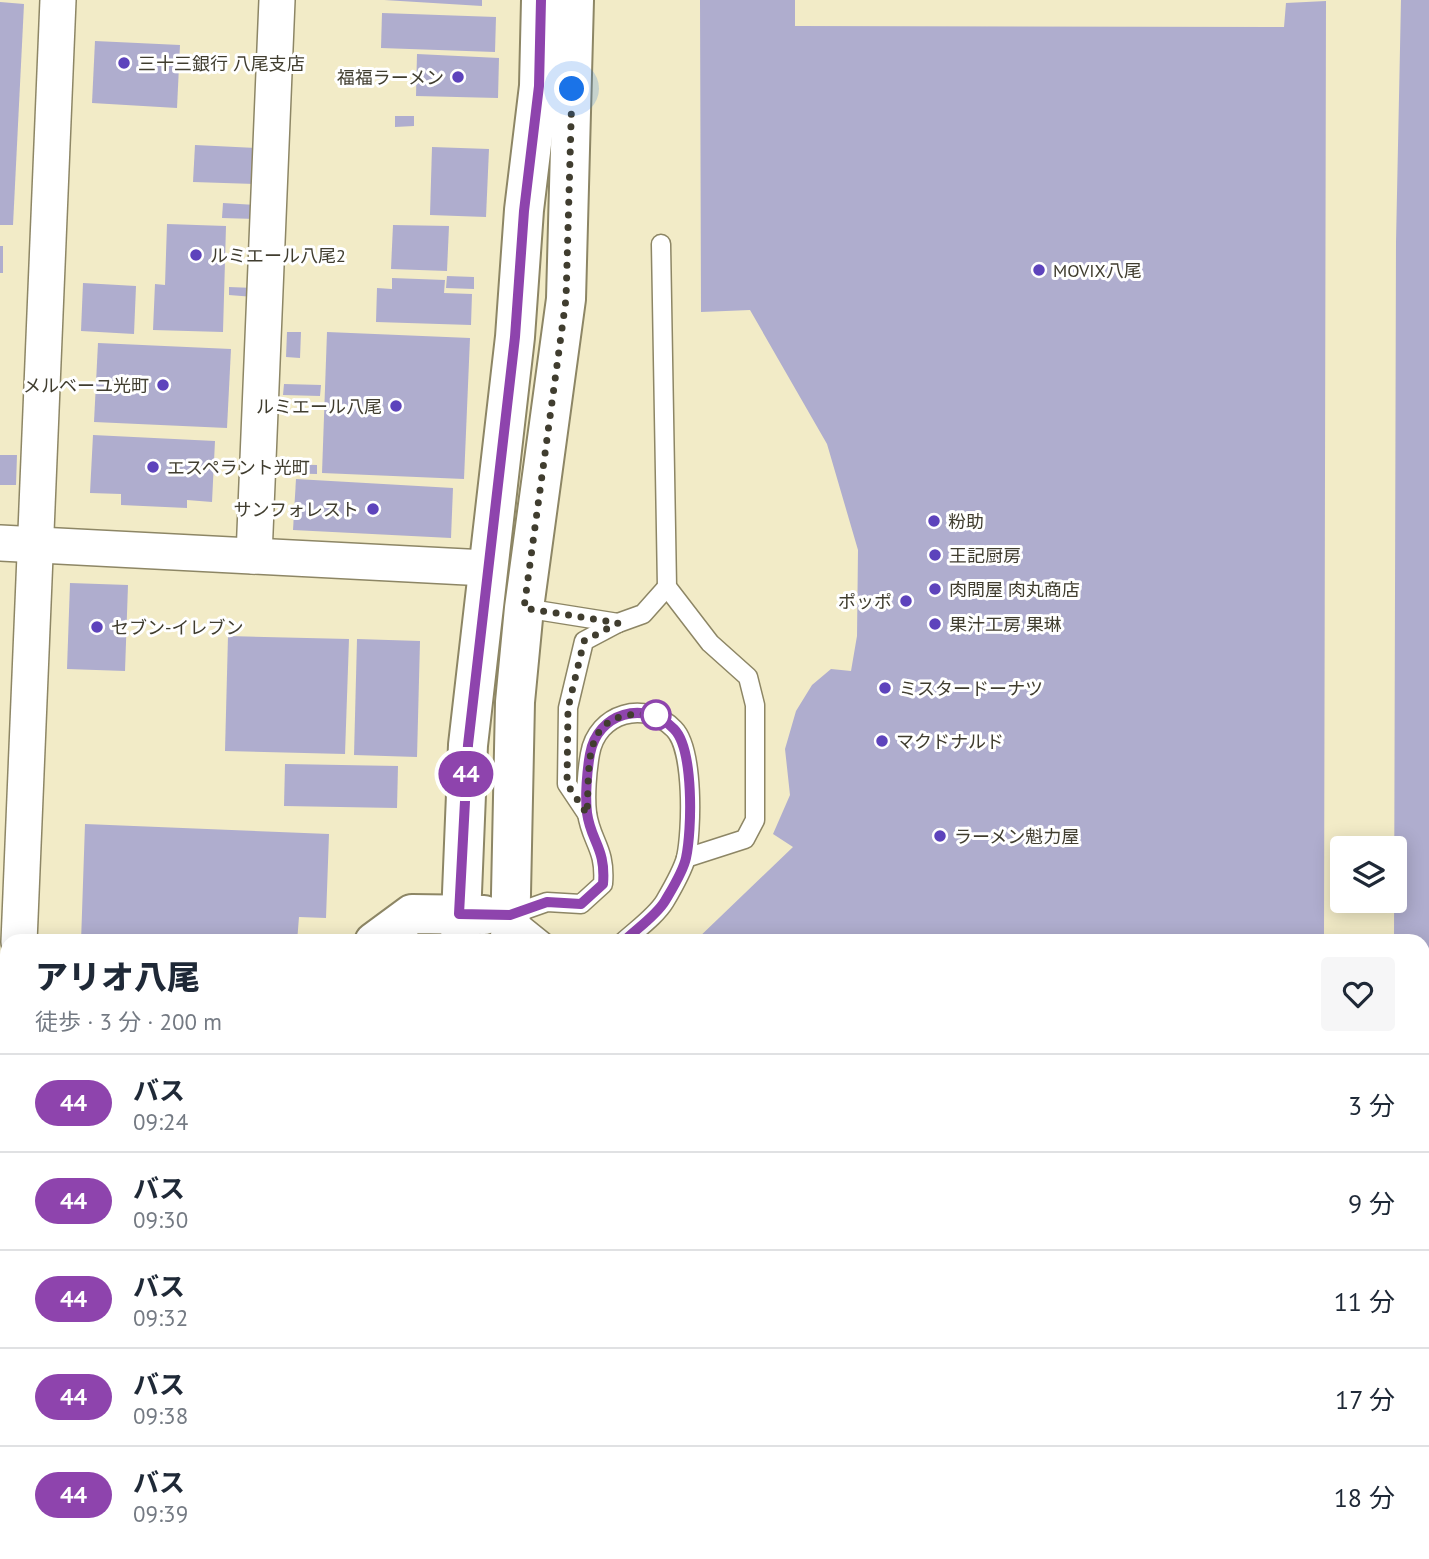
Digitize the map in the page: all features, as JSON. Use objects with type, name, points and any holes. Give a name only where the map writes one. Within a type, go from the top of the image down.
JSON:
[{"type":"street","points":[[18,934],[12,832],[38,545],[58,0]]},
{"type":"street","points":[[254,556],[277,0]]},
{"type":"street","points":[[460,928],[468,745],[486,568],[515,337],[524,211],[539,86],[541,0]]},
{"type":"street","points":[[385,934],[412,914],[460,928],[510,928],[515,702],[524,608],[566,299],[574,0]]},
{"type":"street","points":[[0,543],[486,568]]},
{"type":"lane","points":[[661,244],[667,587],[710,643],[748,677],[755,705],[755,820],[745,839],[686,858]]},
{"type":"lane","points":[[510,928],[547,902],[581,904],[603,884],[605,861],[587,814],[567,784],[568,708],[584,641],[618,623],[643,614],[667,587]]},
{"type":"lane","points":[[524,608],[618,623]]},
{"type":"lane","points":[[587,814],[590,753],[601,726],[625,713],[656,715],[675,729],[687,749],[690,775],[686,858],[664,904],[632,934]]},
{"type":"building","points":[[384,0],[482,0],[482,6]]},
{"type":"building","points":[[700,0],[795,0],[795,26],[1284,27],[1286,3],[1326,1],[1324,934],[702,934],[793,847],[773,834],[790,795],[785,749],[796,711],[812,685],[831,669],[851,671],[857,636],[858,550],[827,444],[750,310],[701,312]]},
{"type":"building","points":[[1401,0],[1429,0],[1429,934],[1394,934],[1394,913],[1407,913],[1407,836],[1394,836],[1396,242]]},
{"type":"building","points":[[0,2],[24,4],[13,225],[0,225]]},
{"type":"building","points":[[382,13],[496,17],[495,52],[381,48]]},
{"type":"building","points":[[95,41],[180,45],[177,108],[92,103]]},
{"type":"building","name":"福福ラーメン","points":[[417,54],[499,58],[498,98],[416,96]]},
{"type":"building","points":[[395,116],[414,116],[414,126],[395,127]]},
{"type":"building","points":[[195,145],[256,148],[255,184],[193,182]]},
{"type":"building","points":[[432,147],[489,149],[486,217],[430,215]]},
{"type":"building","points":[[223,203],[258,205],[258,219],[222,218]]},
{"type":"building","name":"ルミエール八尾2","points":[[167,224],[226,226],[223,332],[153,330],[155,284],[165,285]]},
{"type":"building","points":[[393,225],[449,226],[447,271],[391,269]]},
{"type":"building","points":[[0,246],[3,246],[3,273],[0,273]]},
{"type":"building","points":[[447,276],[474,277],[474,289],[446,288]]},
{"type":"building","points":[[392,278],[445,280],[444,293],[472,294],[471,325],[376,322],[377,288],[392,289]]},
{"type":"building","points":[[83,283],[136,286],[134,334],[81,331]]},
{"type":"building","points":[[229,287],[254,288],[254,297],[229,295]]},
{"type":"building","points":[[287,332],[301,332],[300,358],[286,357]]},
{"type":"building","name":"ルミエール八尾","points":[[327,332],[470,338],[464,479],[322,473]]},
{"type":"building","name":"メルベーユ光町","points":[[98,343],[231,349],[227,428],[94,422]]},
{"type":"building","points":[[284,384],[321,385],[320,396],[283,395]]},
{"type":"building","name":"エスペラント光町","points":[[93,435],[215,441],[212,502],[187,500],[187,508],[121,505],[121,494],[90,493]]},
{"type":"building","points":[[0,455],[17,455],[16,485],[0,485]]},
{"type":"building","points":[[276,464],[317,465],[317,474],[276,473]]},
{"type":"building","name":"サンフォレスト","points":[[296,479],[453,488],[451,538],[293,530]]},
{"type":"building","name":"セブン-イレブン","points":[[70,583],[128,585],[125,671],[67,669]]},
{"type":"building","points":[[228,636],[349,639],[345,754],[225,751]]},
{"type":"building","points":[[357,639],[420,641],[417,757],[354,755]]},
{"type":"building","points":[[285,764],[398,766],[397,808],[284,806]]},
{"type":"building","points":[[85,824],[329,834],[326,918],[299,917],[298,934],[81,934]]},
{"type":"bus line","name":"44","points":[[541,0],[539,86],[524,211],[515,337],[486,568],[468,745],[459,914],[510,915],[547,902],[581,904],[603,884],[605,861],[587,814],[590,753],[601,726],[625,713],[656,715],[675,729],[687,749],[690,775],[686,858],[664,904],[632,934]]},
{"type":"place","name":"三十三銀行 八尾支店","points":[[124,63]]},
{"type":"place","name":"福福ラーメン","points":[[458,77]]},
{"type":"place","name":"ルミエール八尾2","points":[[196,255]]},
{"type":"place","name":"MOVIX八尾","points":[[1039,270]]},
{"type":"place","name":"メルベーユ光町","points":[[163,385]]},
{"type":"place","name":"ルミエール八尾","points":[[396,406]]},
{"type":"place","name":"エスペラント光町","points":[[153,467]]},
{"type":"place","name":"サンフォレスト","points":[[373,509]]},
{"type":"place","name":"粉助","points":[[934,521]]},
{"type":"place","name":"王記厨房","points":[[935,555]]},
{"type":"place","name":"肉問屋 肉丸商店","points":[[935,589]]},
{"type":"place","name":"ポッポ","points":[[906,601]]},
{"type":"place","name":"果汁工房 果琳","points":[[935,624]]},
{"type":"place","name":"セブン-イレブン","points":[[97,627]]},
{"type":"place","name":"ミスタードーナツ","points":[[885,688]]},
{"type":"place","name":"マクドナルド","points":[[882,741]]},
{"type":"place","name":"ラーメン魁力屋","points":[[940,836]]},
{"type":"route","points":[[572,89],[566,299],[524,608],[618,623],[584,641],[568,708],[567,784],[587,814],[590,753],[601,726],[625,713],[656,715]]}]
